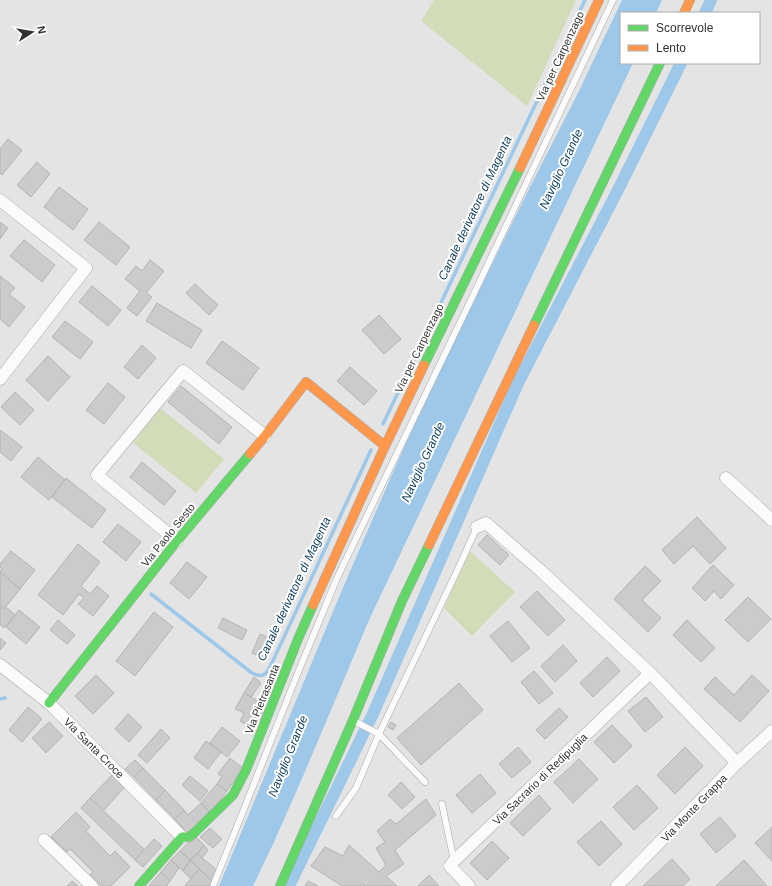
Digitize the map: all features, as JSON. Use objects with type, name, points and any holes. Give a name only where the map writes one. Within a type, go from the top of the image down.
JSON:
[{"type":"street","name":"Via per Carpenzago","points":[[384,446],[600,0]]},
{"type":"street","points":[[684,12],[690,0]]},
{"type":"street","points":[[280,886],[353,720],[402,601],[660,64]]},
{"type":"street","points":[[0,200],[86,268],[0,379]]},
{"type":"street","points":[[177,542],[97,475],[183,371],[265,436]]},
{"type":"street","name":"Via Paolo Sesto","points":[[49,702],[177,542],[265,436],[306,382],[384,446]]},
{"type":"street","name":"Via Pietrasanta","points":[[139,886],[182,837],[190,837],[233,795],[243,776],[298,639],[384,446]]},
{"type":"street","points":[[726,478],[772,520]]},
{"type":"street","points":[[477,526],[486,523],[541,571],[650,673],[737,763]]},
{"type":"street","name":"Via Santa Croce","points":[[0,665],[49,702],[182,837]]},
{"type":"street","name":"Via Sacrario di Redipuglia","points":[[454,861],[650,673]]},
{"type":"street","name":"Via Monte Grappa","points":[[617,886],[737,763],[772,731]]},
{"type":"street","points":[[44,840],[92,886]]},
{"type":"street","points":[[454,861],[450,866],[469,886]]},
{"type":"lane","points":[[212,886],[337,578],[613,0]]},
{"type":"lane","points":[[336,816],[356,788],[477,526]]},
{"type":"lane","points":[[353,720],[380,734],[425,782]]},
{"type":"lane","points":[[442,804],[454,861]]},
{"type":"green space","points":[[434,0],[576,0],[527,106],[421,21]]},
{"type":"green space","points":[[160,408],[224,459],[196,493],[133,443]]},
{"type":"green space","points":[[470,551],[515,592],[472,636],[444,608]]},
{"type":"water","name":"Naviglio Grande","points":[[622,0],[662,0],[656,12],[620,12],[620,64],[633,64],[369,620],[304,774],[253,886],[219,886],[342,590],[426,398],[579,91]]},
{"type":"building","points":[[8,139],[22,150],[2,175],[0,173],[0,149]]},
{"type":"building","points":[[37,162],[50,174],[31,197],[17,185]]},
{"type":"building","points":[[59,187],[88,209],[73,230],[44,207]]},
{"type":"building","points":[[0,222],[8,228],[0,239]]},
{"type":"building","points":[[99,222],[130,247],[116,265],[84,240]]},
{"type":"building","points":[[24,240],[55,265],[42,282],[10,256]]},
{"type":"building","points":[[150,260],[164,271],[146,293],[152,297],[137,316],[127,308],[140,291],[125,279],[136,266],[142,271]]},
{"type":"building","points":[[0,276],[15,288],[9,294],[25,307],[9,327],[0,319]]},
{"type":"building","points":[[195,284],[218,305],[209,315],[186,293]]},
{"type":"building","points":[[92,286],[121,310],[108,326],[79,302]]},
{"type":"building","points":[[157,303],[202,330],[191,348],[146,321]]},
{"type":"building","points":[[379,315],[401,339],[384,354],[362,330]]},
{"type":"building","points":[[65,321],[93,342],[80,359],[52,337]]},
{"type":"building","points":[[222,341],[259,368],[243,390],[206,363]]},
{"type":"building","points":[[142,345],[156,358],[138,379],[124,367]]},
{"type":"building","points":[[48,356],[70,377],[48,401],[26,380]]},
{"type":"building","points":[[350,367],[377,391],[364,405],[337,381]]},
{"type":"building","points":[[108,383],[125,397],[104,424],[86,410]]},
{"type":"building","points":[[181,386],[232,427],[219,444],[168,402]]},
{"type":"building","points":[[15,392],[34,410],[20,425],[1,407]]},
{"type":"building","points":[[0,430],[22,447],[11,461],[0,452]]},
{"type":"building","points":[[38,457],[65,480],[49,500],[21,477]]},
{"type":"building","points":[[142,462],[176,491],[164,505],[130,477]]},
{"type":"building","points":[[66,478],[106,510],[92,528],[52,497]]},
{"type":"building","points":[[697,517],[726,548],[710,564],[693,546],[674,564],[662,550]]},
{"type":"building","points":[[118,524],[141,542],[126,561],[103,542]]},
{"type":"building","points":[[487,535],[509,555],[500,565],[478,545]]},
{"type":"building","points":[[78,544],[100,562],[81,586],[90,594],[97,586],[109,596],[93,616],[78,604],[84,598],[79,594],[63,615],[38,595]]},
{"type":"building","points":[[11,551],[35,570],[20,589],[0,572],[2,569],[0,564]]},
{"type":"building","points":[[187,562],[207,577],[189,599],[170,583]]},
{"type":"building","points":[[713,565],[734,585],[721,599],[714,591],[705,601],[692,588]]},
{"type":"building","points":[[645,566],[661,581],[642,600],[661,618],[648,632],[614,599]]},
{"type":"building","points":[[0,572],[20,589],[4,609],[0,605]]},
{"type":"building","points":[[537,591],[565,620],[548,636],[520,607]]},
{"type":"building","points":[[748,597],[771,619],[748,642],[725,620]]},
{"type":"building","points":[[0,605],[4,609],[5,606],[15,615],[4,628],[0,624]]},
{"type":"building","points":[[19,610],[40,627],[26,644],[6,627]]},
{"type":"building","points":[[154,612],[173,627],[135,676],[116,661]]},
{"type":"building","points":[[223,618],[247,630],[242,640],[218,628]]},
{"type":"building","points":[[58,620],[75,635],[67,644],[50,630]]},
{"type":"building","points":[[687,620],[715,648],[701,662],[673,635]]},
{"type":"building","points":[[508,621],[530,648],[512,662],[490,636]]},
{"type":"building","points":[[260,634],[272,639],[264,658],[252,653]]},
{"type":"building","points":[[0,638],[6,643],[0,650]]},
{"type":"building","points":[[563,645],[577,661],[555,682],[541,666]]},
{"type":"building","points":[[607,657],[620,671],[593,697],[580,683]]},
{"type":"building","points":[[534,671],[553,693],[539,704],[521,682]]},
{"type":"building","points":[[96,675],[114,693],[93,714],[75,696]]},
{"type":"building","points":[[752,675],[769,691],[740,722],[704,689],[715,677],[734,695]]},
{"type":"building","points":[[254,677],[261,683],[251,697],[244,693]]},
{"type":"building","points":[[459,683],[483,710],[421,765],[397,738]]},
{"type":"building","points":[[244,693],[268,707],[258,723],[254,721],[251,728],[240,721],[244,713],[235,709]]},
{"type":"building","points":[[646,697],[663,717],[645,732],[628,711]]},
{"type":"building","points":[[28,707],[42,719],[22,742],[9,730]]},
{"type":"building","points":[[559,708],[568,717],[545,739],[536,730]]},
{"type":"building","points":[[128,714],[142,727],[129,742],[115,729]]},
{"type":"building","points":[[49,722],[63,736],[46,753],[32,738]]},
{"type":"building","points":[[391,722],[396,725],[393,730],[388,727]]},
{"type":"building","points":[[612,725],[632,746],[614,763],[594,742]]},
{"type":"building","points":[[222,727],[240,741],[227,757],[210,743]]},
{"type":"building","points":[[161,729],[170,738],[147,763],[138,755]]},
{"type":"building","points":[[206,741],[221,752],[208,769],[194,758]]},
{"type":"building","points":[[518,747],[531,762],[512,778],[499,764]]},
{"type":"building","points":[[685,747],[703,766],[675,794],[657,775]]},
{"type":"building","points":[[230,758],[243,768],[227,791],[217,784],[222,776],[218,774]]},
{"type":"building","points":[[579,759],[598,779],[573,803],[554,782]]},
{"type":"building","points":[[135,760],[143,768],[134,777],[125,769]]},
{"type":"building","points":[[143,768],[165,790],[156,800],[134,777]]},
{"type":"building","points":[[480,774],[496,793],[472,813],[456,795]]},
{"type":"building","points":[[112,775],[125,787],[103,811],[90,798]]},
{"type":"building","points":[[190,776],[208,791],[200,801],[182,785]]},
{"type":"building","points":[[401,782],[415,797],[402,809],[388,795]]},
{"type":"building","points":[[217,784],[227,791],[210,813],[201,803]]},
{"type":"building","points":[[637,785],[658,808],[634,830],[613,807]]},
{"type":"building","points":[[165,790],[184,810],[175,819],[156,800]]},
{"type":"building","points":[[539,795],[551,809],[523,836],[510,823]]},
{"type":"building","points":[[90,798],[145,850],[135,860],[81,808]]},
{"type":"building","points":[[426,799],[436,815],[395,850],[404,864],[386,876],[397,886],[364,886],[362,884],[361,886],[342,886],[311,866],[325,847],[343,856],[349,845],[379,872],[386,865],[376,848],[385,842],[377,831],[390,819],[396,824]]},
{"type":"building","points":[[201,803],[210,813],[188,834],[175,819],[184,810],[188,815]]},
{"type":"building","points":[[76,812],[90,827],[86,831],[110,856],[115,851],[130,867],[111,886],[101,886],[90,875],[93,872],[70,849],[67,852],[51,837]]},
{"type":"building","points":[[720,817],[736,836],[716,853],[700,834]]},
{"type":"building","points":[[601,821],[622,844],[599,866],[577,842]]},
{"type":"building","points":[[772,827],[772,861],[755,843]]},
{"type":"building","points":[[210,828],[222,839],[213,848],[200,837]]},
{"type":"building","points":[[195,836],[204,845],[190,860],[180,851]]},
{"type":"building","points":[[154,839],[162,846],[143,867],[135,860]]},
{"type":"building","points":[[492,841],[509,858],[487,880],[470,863]]},
{"type":"building","points":[[204,845],[208,850],[202,858],[197,854]]},
{"type":"building","points":[[180,851],[190,860],[183,871],[171,860]]},
{"type":"building","points":[[197,854],[217,870],[212,881],[190,860]]},
{"type":"building","points":[[672,859],[690,879],[683,886],[643,886]]},
{"type":"building","points":[[171,860],[179,868],[170,881],[161,872]]},
{"type":"building","points":[[190,860],[199,869],[191,879],[183,871]]},
{"type":"building","points":[[744,860],[767,886],[716,886]]},
{"type":"building","points":[[199,869],[212,881],[209,886],[185,886]]},
{"type":"building","points":[[161,872],[170,881],[167,886],[149,886]]},
{"type":"building","points":[[429,875],[439,886],[418,886]]},
{"type":"building","points":[[72,881],[78,886],[67,886]]},
{"type":"building","points":[[308,881],[318,886],[305,886]]},
{"type":"waterway","name":"Canale derivatore di Magenta","points":[[383,424],[585,0]]},
{"type":"waterway","points":[[705,12],[711,0]]},
{"type":"waterway","points":[[289,886],[372,716],[518,383],[620,186],[681,64]]},
{"type":"waterway","name":"Canale derivatore di Magenta","points":[[151,594],[252,673],[264,675],[271,665],[371,450]]},
{"type":"waterway","name":"Canale derivatore di Magenta","points":[[0,699],[5,698]]},
{"type":"traffic: fast","points":[[534,325],[660,64]]},
{"type":"traffic: fast","points":[[424,365],[520,168]]},
{"type":"traffic: fast","points":[[49,703],[177,541],[250,454]]},
{"type":"traffic: fast","points":[[280,886],[353,720],[402,601],[429,545]]},
{"type":"traffic: fast","points":[[139,886],[182,837],[189,837],[194,833],[233,795],[246,770],[313,605]]},
{"type":"traffic: slow","points":[[520,168],[599,0]]},
{"type":"traffic: slow","points":[[684,12],[690,0]]},
{"type":"traffic: slow","points":[[429,545],[534,325]]},
{"type":"traffic: slow","points":[[313,605],[385,446],[424,365]]},
{"type":"traffic: slow","points":[[250,454],[306,382],[385,446]]}]
